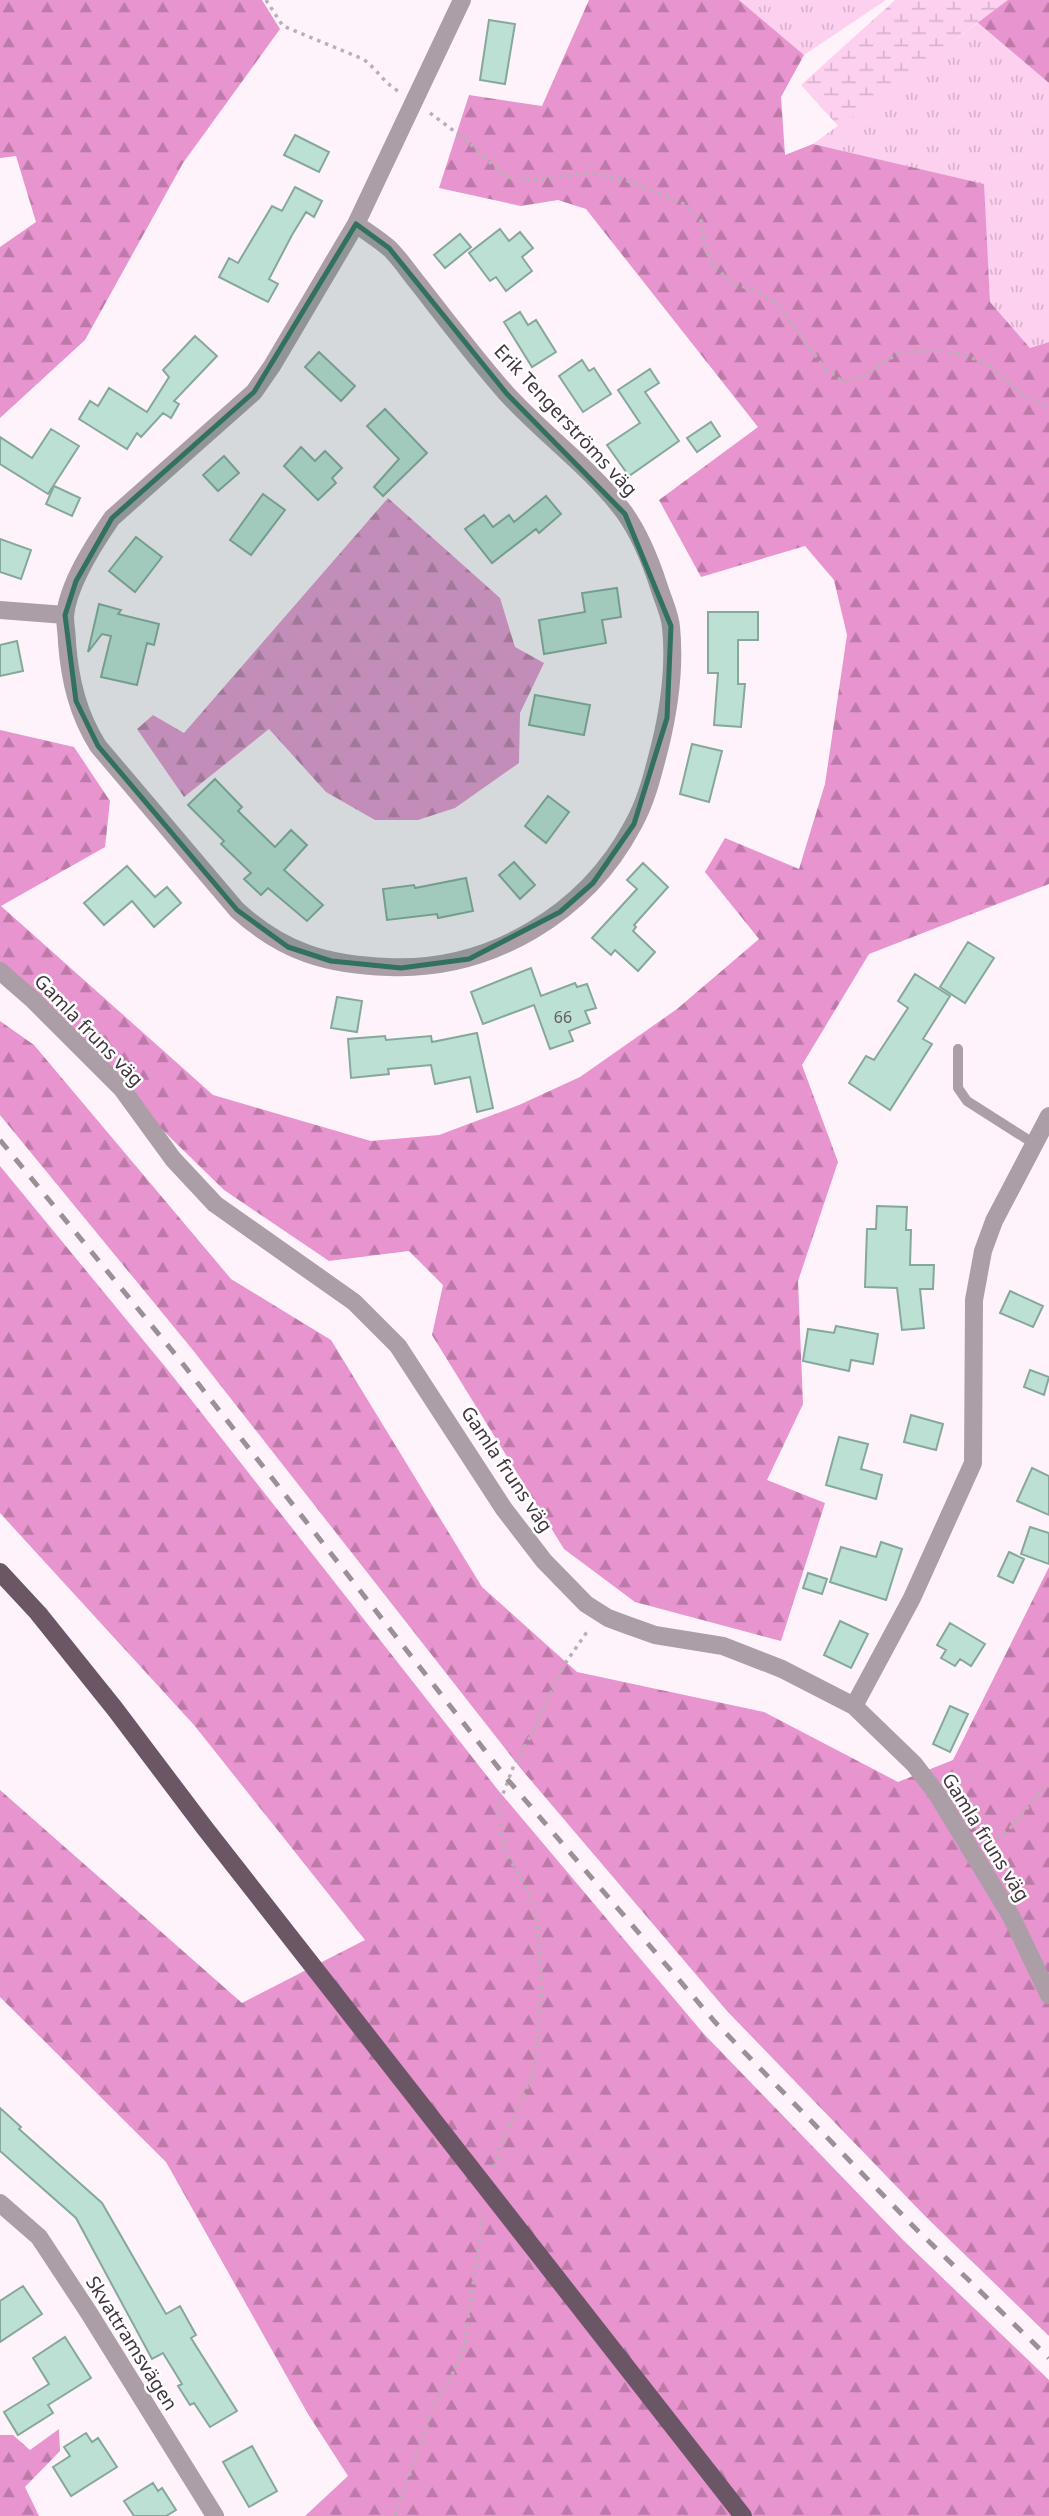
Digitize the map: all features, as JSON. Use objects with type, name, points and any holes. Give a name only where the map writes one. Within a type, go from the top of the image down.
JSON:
[{"type":"main road","points":[[0,1572],[38,1613],[107,1699],[221,1849],[743,2516]]},
{"type":"street","name":"Erik Tengerströms väg","points":[[356,224],[389,248],[507,394],[598,481],[625,514],[652,569],[671,625],[667,718],[649,790],[634,824],[616,853],[593,883],[560,912],[528,933],[469,959],[425,967],[367,966],[331,961],[288,947],[261,932],[237,910],[98,746],[87,729],[76,701],[69,668],[65,615],[76,581],[96,540],[112,518],[150,481],[254,392],[272,366],[356,224],[462,0]]},
{"type":"street","points":[[0,610],[65,615]]},
{"type":"street","name":"Gamla fruns väg","points":[[0,971],[32,999],[122,1089],[173,1159],[215,1204],[299,1266],[354,1302],[398,1346],[512,1520],[544,1562],[586,1604],[598,1612],[655,1635],[723,1646],[782,1669],[854,1706],[914,1764],[937,1794],[1011,1916],[1049,1995]]},
{"type":"street","points":[[854,1706],[912,1598],[972,1463],[974,1300],[983,1251],[994,1221],[1049,1116]]},
{"type":"street","name":"Skvattramsvägen","points":[[0,2203],[38,2237],[89,2313],[215,2516]]},
{"type":"lane","points":[[958,1049],[958,1088],[967,1101],[1033,1143]]},
{"type":"path","points":[[266,0],[283,26],[371,64],[384,83],[415,101],[466,140],[506,177],[529,180],[592,173],[629,181],[686,205],[702,222],[704,246],[714,266],[732,283],[757,291],[777,304],[824,367],[843,382],[865,376],[898,353],[937,350],[968,356],[989,366],[1024,397],[1049,407]]},
{"type":"path","points":[[395,2516],[435,2403],[464,2349],[478,2234],[489,2189],[499,2149],[531,2079],[536,2055],[542,1984],[536,1914],[531,1898],[504,1848],[498,1807],[514,1765],[564,1665],[598,1612]]},
{"type":"path","points":[[972,1853],[1008,1831],[1043,1789],[1049,1786]]},
{"type":"highlighted area","points":[[356,224],[389,248],[507,394],[625,514],[671,626],[667,718],[634,824],[593,883],[560,912],[469,959],[401,968],[331,961],[288,947],[237,910],[98,746],[76,701],[65,615],[76,581],[112,518],[254,392]]},
{"type":"green space","points":[[0,0],[262,0],[280,29],[183,163],[85,340],[0,418],[0,247],[36,222],[16,156],[0,158]]},
{"type":"green space","points":[[589,0],[739,0],[804,55],[781,97],[785,155],[813,144],[984,184],[990,302],[1030,348],[1049,342],[1049,884],[869,954],[802,1065],[838,1162],[798,1281],[803,1404],[767,1480],[825,1503],[781,1641],[635,1602],[564,1549],[432,1335],[443,1285],[409,1251],[329,1261],[224,1190],[0,971],[0,730],[74,747],[110,801],[105,847],[1,906],[213,1095],[371,1141],[439,1135],[519,1105],[580,1077],[677,1009],[759,939],[705,872],[725,838],[799,869],[825,784],[847,635],[834,580],[805,546],[701,577],[659,500],[758,427],[586,209],[558,200],[521,206],[439,188],[469,95],[542,106]]},
{"type":"green space","points":[[739,0],[886,0],[804,55]]},
{"type":"green space","points":[[895,0],[1008,0],[839,127],[801,85]]},
{"type":"green space","points":[[951,0],[1049,0],[1049,83]]},
{"type":"green space","points":[[978,23],[1049,83],[1049,342],[1030,348],[990,302],[983,184],[813,144]]},
{"type":"green space","points":[[388,498],[500,598],[515,647],[544,663],[520,713],[519,763],[455,808],[418,820],[375,820],[326,792],[269,729],[184,797],[137,729],[153,715],[184,733]]},
{"type":"green space","points":[[0,1021],[34,1045],[231,1279],[331,1340],[482,1587],[577,1672],[764,1712],[898,1782],[953,1760],[1049,1567],[1049,2336],[926,2217],[727,2011],[522,1770],[192,1349],[0,1115]]},
{"type":"green space","points":[[0,1166],[167,1369],[498,1790],[703,2033],[903,2240],[1049,2380],[1049,2516],[305,2516],[348,2476],[308,2414],[166,2162],[0,1997],[0,1790],[242,2003],[365,1940],[194,1725],[0,1513]]},
{"type":"green space","points":[[59,2429],[60,2451],[25,2487],[39,2516],[0,2516],[0,2435],[13,2435],[30,2450]]},
{"type":"building","points":[[489,20],[515,24],[505,84],[480,80]]},
{"type":"building","points":[[295,135],[329,152],[319,172],[284,155]]},
{"type":"building","points":[[295,187],[322,201],[314,217],[306,212],[292,235],[269,279],[278,284],[268,302],[219,277],[229,258],[238,263],[272,206],[282,211]]},
{"type":"building","points":[[500,229],[509,241],[520,232],[533,248],[522,257],[532,271],[506,291],[496,277],[490,281],[469,253]]},
{"type":"building","points":[[460,234],[471,247],[445,268],[434,255]]},
{"type":"building","points":[[520,312],[528,325],[536,320],[556,352],[532,367],[504,322]]},
{"type":"building","points":[[195,336],[217,356],[174,401],[179,404],[171,418],[163,413],[141,437],[137,433],[127,449],[79,419],[90,401],[98,406],[109,388],[147,412],[169,377],[163,370]]},
{"type":"building","points":[[319,352],[355,386],[341,401],[305,367]]},
{"type":"building","points":[[582,360],[589,371],[594,368],[611,394],[583,412],[559,376]]},
{"type":"building","points":[[650,369],[659,383],[645,392],[679,441],[629,476],[607,445],[640,423],[618,390]]},
{"type":"building","points":[[385,409],[427,453],[383,496],[374,487],[399,459],[367,426]]},
{"type":"building","points":[[711,422],[720,436],[697,452],[687,438]]},
{"type":"building","points":[[51,429],[79,446],[48,494],[0,464],[0,437],[32,458]]},
{"type":"building","points":[[301,447],[315,461],[325,451],[342,468],[332,478],[336,483],[318,500],[284,466]]},
{"type":"building","points":[[224,456],[239,473],[218,491],[203,475]]},
{"type":"building","points":[[54,486],[80,498],[72,516],[46,504]]},
{"type":"building","points":[[263,494],[285,510],[251,555],[230,540]]},
{"type":"building","points":[[546,496],[561,514],[539,533],[536,529],[492,563],[465,529],[484,515],[493,527],[509,515],[514,522]]},
{"type":"building","points":[[136,537],[162,557],[135,592],[109,571]]},
{"type":"building","points":[[0,539],[31,550],[21,579],[0,572]]},
{"type":"building","points":[[617,588],[621,617],[602,620],[606,643],[544,654],[539,620],[585,612],[582,593]]},
{"type":"building","points":[[99,604],[121,610],[118,614],[159,624],[154,645],[147,643],[137,685],[101,677],[111,636],[102,634],[88,652]]},
{"type":"building","points":[[708,612],[758,612],[758,640],[738,640],[738,684],[745,684],[741,727],[714,725],[718,673],[708,673]]},
{"type":"building","points":[[17,641],[23,671],[0,676],[0,645]]},
{"type":"building","points":[[535,695],[590,705],[584,735],[529,725]]},
{"type":"building","points":[[692,744],[722,751],[709,802],[680,794]]},
{"type":"building","points":[[215,779],[242,807],[238,811],[275,847],[291,830],[307,845],[284,870],[323,905],[307,921],[268,888],[261,895],[244,879],[251,873],[221,844],[224,841],[188,805]]},
{"type":"building","points":[[548,796],[569,812],[546,843],[525,826]]},
{"type":"building","points":[[514,862],[535,885],[520,899],[499,875]]},
{"type":"building","points":[[643,863],[668,887],[634,925],[636,927],[633,931],[655,952],[638,971],[615,950],[611,955],[592,938],[637,889],[627,880]]},
{"type":"building","points":[[127,866],[155,897],[167,887],[181,903],[154,927],[132,901],[104,925],[84,903]]},
{"type":"building","points":[[466,878],[473,911],[438,918],[437,914],[387,920],[383,889],[414,885],[415,888]]},
{"type":"building","points":[[968,942],[994,958],[965,1003],[940,987]]},
{"type":"building","points":[[531,968],[541,996],[575,983],[577,987],[587,984],[596,1008],[585,1011],[590,1023],[569,1031],[573,1041],[550,1049],[534,1005],[483,1024],[471,992]]},
{"type":"building","points":[[915,974],[950,996],[923,1039],[932,1044],[890,1110],[849,1083],[866,1056],[874,1060],[908,1008],[898,1001]]},
{"type":"building","points":[[337,997],[362,1001],[357,1032],[331,1028]]},
{"type":"building","points":[[477,1033],[493,1108],[477,1112],[470,1077],[435,1084],[431,1065],[388,1069],[389,1074],[351,1078],[348,1039],[385,1036],[386,1040],[431,1036],[432,1042]]},
{"type":"building","points":[[877,1206],[907,1207],[906,1230],[911,1230],[910,1265],[934,1265],[933,1289],[920,1289],[924,1328],[902,1330],[897,1288],[865,1287],[867,1229],[876,1229]]},
{"type":"building","points":[[1010,1291],[1043,1306],[1033,1327],[1000,1313]]},
{"type":"building","points":[[836,1326],[878,1334],[873,1364],[851,1360],[849,1371],[803,1361],[808,1329],[834,1333]]},
{"type":"building","points":[[1030,1370],[1049,1377],[1044,1395],[1024,1387]]},
{"type":"building","points":[[911,1415],[943,1424],[936,1450],[904,1442]]},
{"type":"building","points":[[839,1437],[868,1444],[861,1469],[882,1475],[876,1499],[826,1485]]},
{"type":"building","points":[[1032,1468],[1049,1476],[1049,1515],[1017,1501]]},
{"type":"building","points":[[1030,1527],[1049,1533],[1049,1564],[1021,1554]]},
{"type":"building","points":[[881,1542],[902,1549],[886,1600],[830,1582],[841,1547],[876,1557]]},
{"type":"building","points":[[1009,1552],[1024,1559],[1013,1583],[998,1576]]},
{"type":"building","points":[[808,1573],[827,1579],[822,1594],[803,1588]]},
{"type":"building","points":[[840,1621],[868,1634],[851,1668],[824,1655]]},
{"type":"building","points":[[950,1623],[985,1644],[971,1666],[960,1659],[955,1666],[941,1658],[946,1650],[937,1645]]},
{"type":"building","points":[[950,1706],[968,1714],[950,1752],[933,1744]]},
{"type":"building","points":[[0,2108],[21,2127],[19,2129],[102,2203],[166,2314],[180,2306],[196,2335],[191,2338],[237,2411],[210,2427],[194,2403],[190,2405],[178,2386],[182,2384],[163,2353],[152,2359],[76,2218],[0,2151]]},
{"type":"building","points":[[23,2286],[42,2314],[0,2342],[0,2301]]},
{"type":"building","points":[[65,2337],[91,2378],[48,2405],[53,2413],[18,2435],[4,2412],[49,2384],[33,2358]]},
{"type":"building","points":[[86,2433],[92,2442],[98,2438],[117,2467],[71,2496],[53,2467],[70,2456],[64,2447]]},
{"type":"building","points":[[252,2446],[277,2491],[249,2507],[223,2462]]},
{"type":"building","points":[[153,2483],[158,2491],[162,2488],[176,2510],[166,2516],[134,2516],[124,2501]]},
{"type":"railway","points":[[0,1140],[179,1359],[508,1780],[715,2022],[915,2228],[1049,2358]]}]
